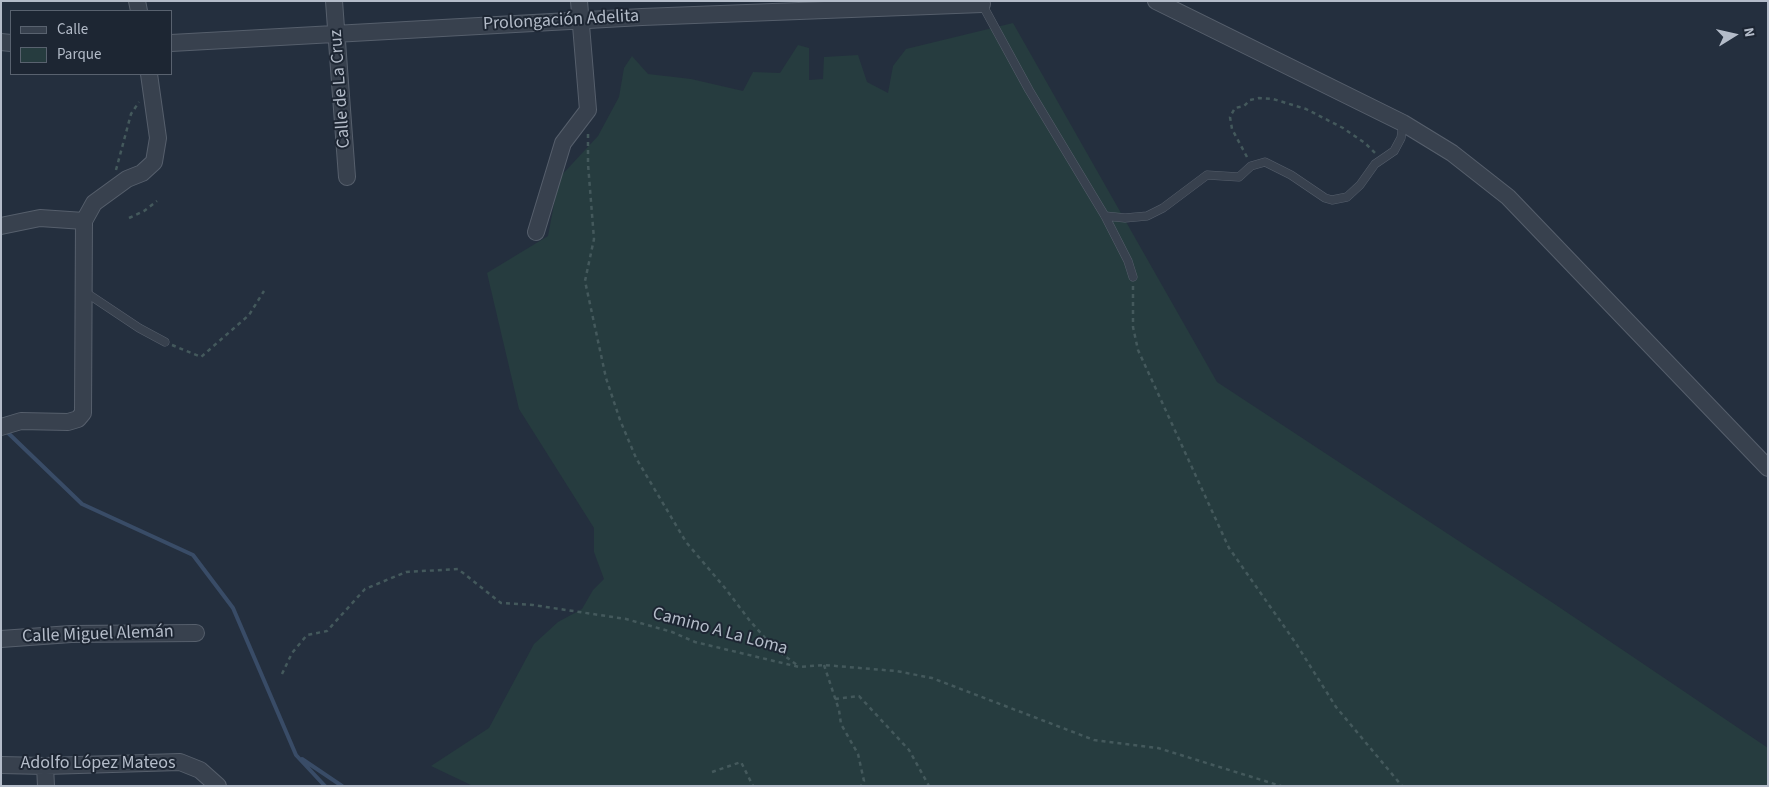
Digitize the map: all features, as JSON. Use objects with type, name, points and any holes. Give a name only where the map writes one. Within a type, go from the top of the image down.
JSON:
[{"type":"street","name":"Calle de La Cruz","points":[[334,1],[347,177]]},
{"type":"street","points":[[536,232],[563,143],[588,110],[580,1]]},
{"type":"street","points":[[1156,1],[1403,123],[1452,153],[1508,197],[1768,468]]},
{"type":"street","name":"Prolongación Adelita","points":[[172,43],[580,20],[981,3]]},
{"type":"street","points":[[1,427],[21,421],[68,422],[78,419],[83,413],[84,221],[94,203],[127,179],[142,173],[154,162],[158,138],[150,79]]},
{"type":"street","points":[[1,226],[40,218],[84,221]]},
{"type":"street","name":"Calle Miguel Alemán","points":[[1,639],[71,634],[196,633]]},
{"type":"street","name":"Adolfo López Mateos","points":[[1,765],[45,766],[180,762],[200,770],[218,786]]},
{"type":"street","points":[[45,766],[46,786]]},
{"type":"lane","points":[[981,3],[1029,90],[1105,216],[1128,261],[1133,277]]},
{"type":"lane","points":[[1105,216],[1125,218],[1147,216],[1164,208],[1201,177],[1214,174],[1233,178],[1239,177],[1251,166],[1265,162],[1273,164],[1325,198],[1332,200],[1347,197],[1369,171],[1396,147],[1403,123]]},
{"type":"lane","points":[[85,292],[139,328],[165,342]]},
{"type":"path","points":[[110,190],[131,114],[150,79]]},
{"type":"path","points":[[1251,166],[1232,129],[1230,117],[1235,108],[1244,106],[1250,100],[1259,98],[1273,99],[1299,106],[1332,122],[1365,142],[1381,160]]},
{"type":"path","points":[[588,110],[588,164],[594,239],[585,282],[606,378],[620,420],[636,458],[686,542],[774,648],[799,667]]},
{"type":"path","points":[[129,218],[157,200]]},
{"type":"path","points":[[1133,277],[1133,327],[1138,350],[1229,548],[1295,642],[1336,707],[1402,786]]},
{"type":"path","points":[[165,342],[201,358],[248,315],[264,291]]},
{"type":"path","name":"Camino A La Loma","points":[[282,674],[292,652],[307,635],[327,631],[365,589],[406,572],[458,569],[501,604],[533,605],[626,619],[672,632],[695,642],[799,667],[824,665],[896,671],[932,678],[1094,740],[1158,748],[1281,786]]},
{"type":"path","points":[[824,665],[841,724],[858,754],[864,781],[861,786]]},
{"type":"path","points":[[835,699],[859,696],[909,750],[929,786]]},
{"type":"path","points":[[712,772],[741,762],[753,786]]},
{"type":"green space","points":[[1013,23],[1217,382],[1553,603],[1768,748],[1768,786],[473,786],[431,766],[489,728],[534,644],[558,622],[582,609],[593,590],[604,579],[594,552],[594,528],[519,409],[487,273],[548,236],[559,178],[598,136],[619,97],[624,68],[632,56],[648,74],[691,79],[743,91],[753,72],[780,73],[798,45],[809,48],[809,80],[823,79],[824,57],[858,55],[867,82],[888,93],[893,66],[906,49]]},
{"type":"waterway","points":[[5,430],[82,504],[193,555],[233,608],[296,755],[325,786]]},
{"type":"waterway","points":[[302,759],[342,786]]}]
